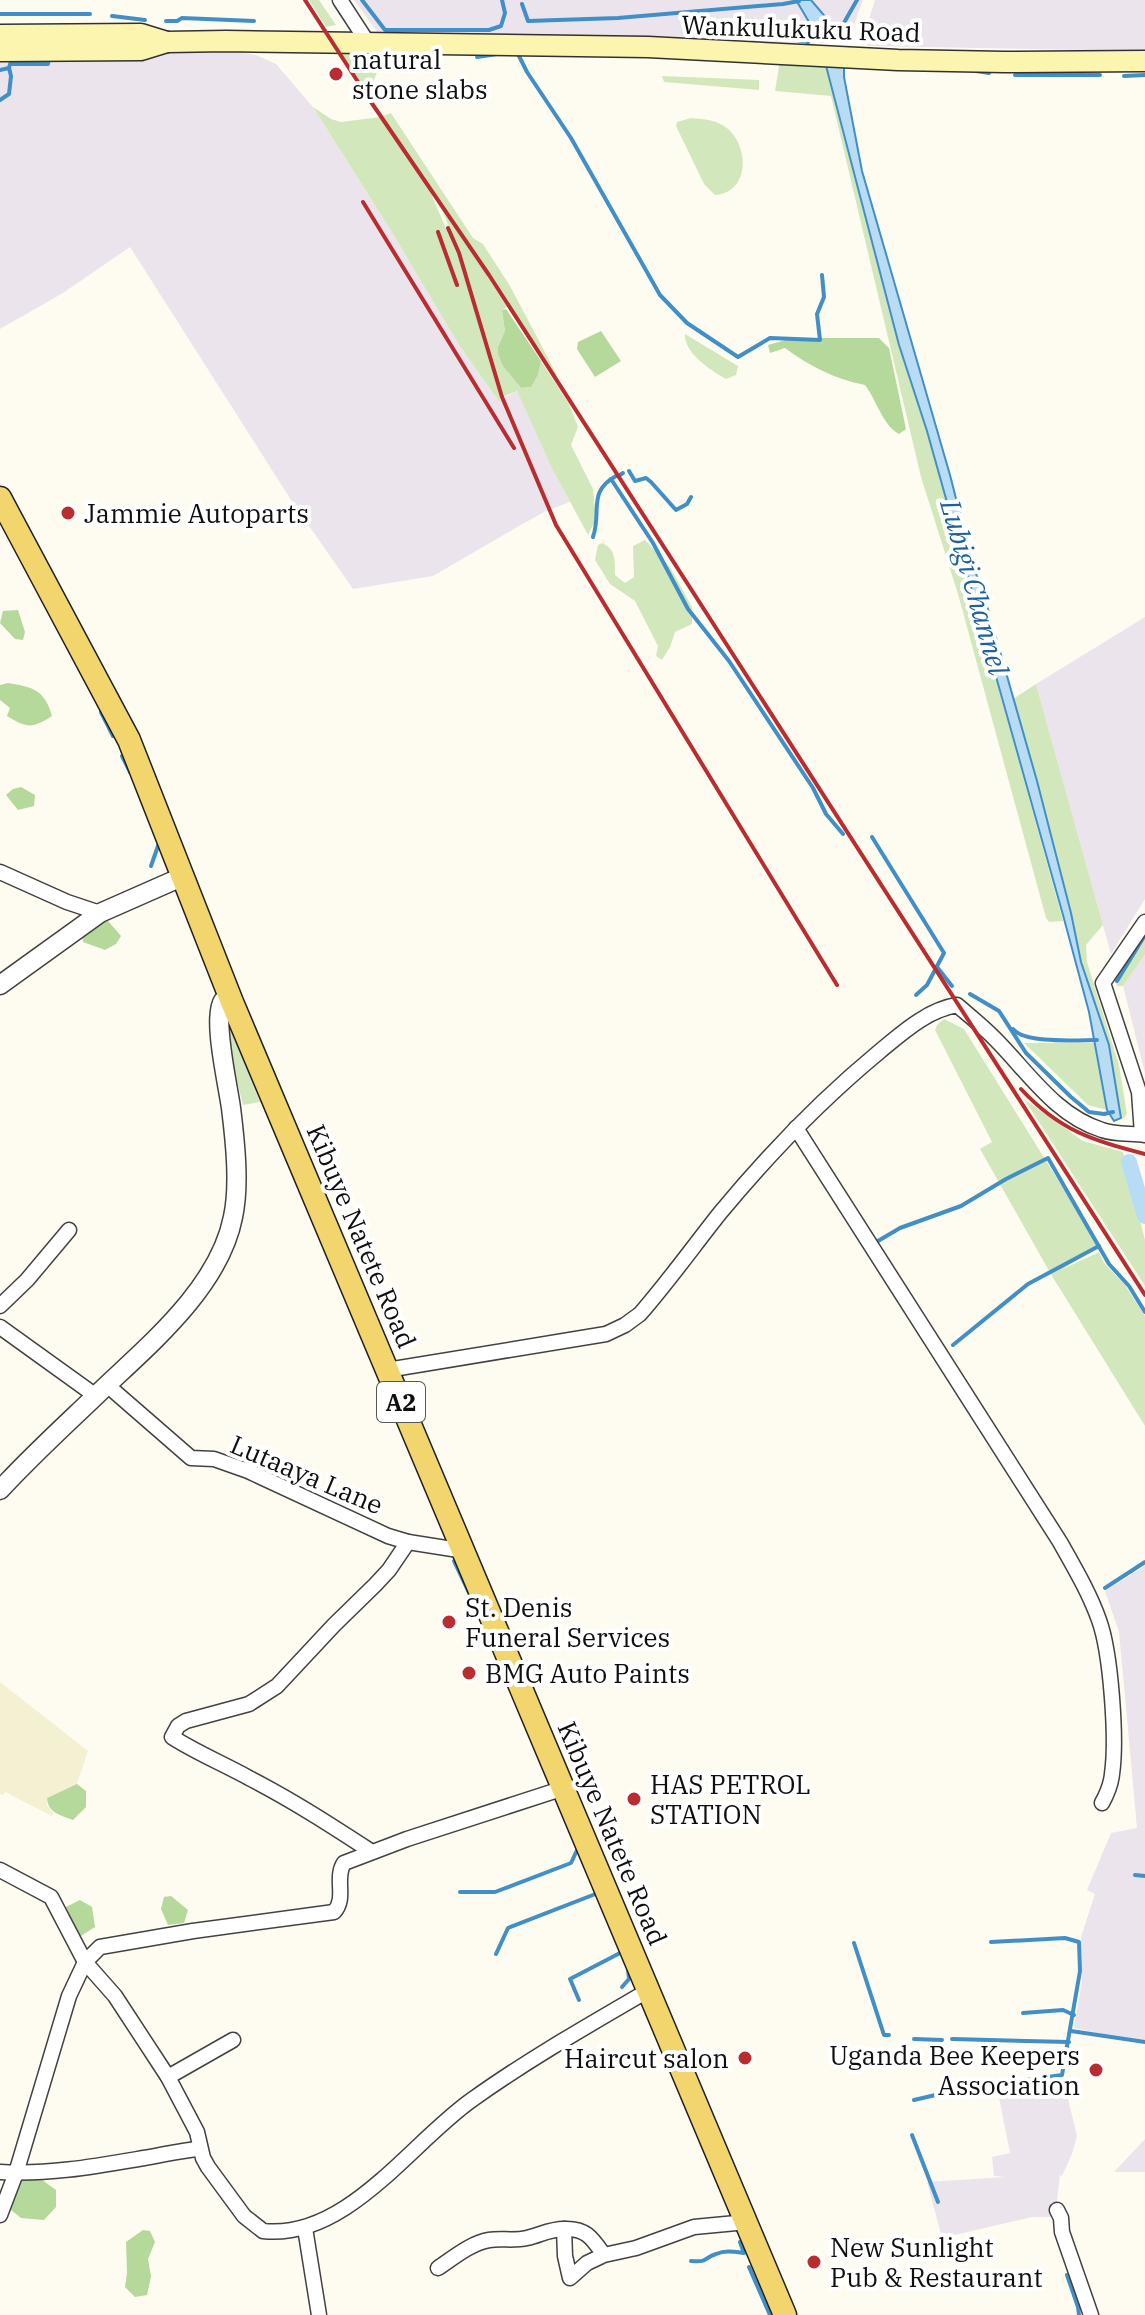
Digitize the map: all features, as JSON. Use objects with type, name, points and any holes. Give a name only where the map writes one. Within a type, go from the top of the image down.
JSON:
[{"type":"main road","name":"Wankulukuku Road","points":[[0,35],[141,34],[167,42],[648,47],[898,60],[1145,61]]},
{"type":"main road","name":"Wankulukuku Road","points":[[0,51],[141,50],[167,42]]},
{"type":"main road","name":"Kibuye Natete Road","points":[[0,498],[129,740],[232,1002],[785,2315]]},
{"type":"street","points":[[340,0],[368,43]]},
{"type":"street","points":[[0,872],[100,913]]},
{"type":"street","points":[[0,985],[100,913],[184,876]]},
{"type":"street","points":[[387,1370],[606,1334],[625,1325],[650,1303],[722,1211],[834,1089],[896,1038],[934,1012],[957,1005],[999,1043],[1041,1090],[1069,1112],[1100,1130],[1144,1134],[1137,1084],[1103,983],[1145,922]]},
{"type":"street","points":[[0,1490],[171,1321],[211,1273],[225,1245],[234,1215],[235,1164],[231,1107],[221,1046],[220,1009],[223,1001],[232,1002]]},
{"type":"street","points":[[796,1128],[1060,1542],[1093,1603],[1106,1652],[1113,1724],[1112,1773],[1102,1803]]},
{"type":"street","points":[[0,1306],[27,1280],[69,1230]]},
{"type":"street","name":"Lutaaya Lane","points":[[0,1327],[101,1391],[191,1458],[214,1459],[248,1471],[388,1536],[465,1551]]},
{"type":"street","points":[[372,1852],[248,1777],[172,1737],[182,1723],[249,1704],[277,1686],[382,1578],[408,1542]]},
{"type":"street","points":[[0,2215],[16,2173],[62,2017],[85,1962],[95,1950],[106,1945],[193,1931],[334,1912],[341,1902],[341,1867],[344,1863],[564,1788]]},
{"type":"street","points":[[0,1870],[51,1897],[85,1962],[115,1996],[168,2077],[197,2132],[203,2158],[217,2181],[244,2216],[259,2229],[271,2232],[305,2228],[343,2208],[392,2172],[452,2115],[478,2095],[549,2048],[649,1990]]},
{"type":"street","points":[[168,2077],[233,2040]]},
{"type":"street","points":[[0,2172],[72,2168],[200,2149]]},
{"type":"street","points":[[1057,2210],[1091,2315]]},
{"type":"street","points":[[564,2229],[570,2278],[587,2263],[604,2255],[636,2248],[694,2227],[747,2222]]},
{"type":"street","points":[[305,2228],[319,2315]]},
{"type":"street","points":[[438,2268],[478,2243],[524,2239],[552,2229],[580,2230],[604,2255]]},
{"type":"shaded area","points":[[354,0],[796,0],[809,22],[816,46],[743,40],[604,36],[498,37],[436,49],[407,63],[381,37]]},
{"type":"shaded area","points":[[811,0],[863,0],[847,43],[816,8]]},
{"type":"shaded area","points":[[875,0],[1145,0],[1145,51],[867,46],[869,19]]},
{"type":"shaded area","points":[[234,51],[256,55],[276,64],[313,107],[459,345],[498,401],[517,391],[570,502],[546,511],[433,576],[353,589],[291,500],[130,247],[63,293],[0,329],[0,52]]},
{"type":"shaded area","points":[[1145,617],[1145,899],[1111,954],[1036,684]]},
{"type":"shaded area","points":[[1145,953],[1145,1073],[1123,986]]},
{"type":"shaded area","points":[[1145,1566],[1145,2043],[1074,2028],[1082,1981],[1081,1937],[1095,1894],[1087,1890],[1111,1833],[1137,1828],[1119,1632],[1105,1591]]},
{"type":"shaded area","points":[[0,1682],[88,1751],[77,1784],[47,1798],[47,1805],[54,1814],[52,1816],[5,1792],[0,1794]]},
{"type":"shaded area","points":[[1063,2078],[1077,2136],[1072,2154],[1060,2175],[1055,2217],[1032,2217],[942,2238],[927,2182],[1005,2177],[994,2176],[992,2157],[1010,2153],[997,2088]]},
{"type":"shaded area","points":[[1145,2139],[1145,2172],[1114,2172]]},
{"type":"green space","points":[[309,0],[319,0],[336,25],[326,27]]},
{"type":"green space","points":[[329,36],[371,53],[379,67],[374,80],[364,90]]},
{"type":"green space","points":[[780,60],[825,62],[899,345],[927,431],[1063,921],[1049,922],[1046,918],[958,594],[921,477],[831,96],[775,91]]},
{"type":"green space","points":[[662,76],[759,80],[759,90],[664,82]]},
{"type":"green space","points":[[313,107],[341,122],[380,117],[429,189],[457,254],[502,397],[499,402],[459,345]]},
{"type":"green space","points":[[391,113],[473,238],[483,244],[510,286],[557,375],[554,376],[383,116]]},
{"type":"green space","points":[[691,118],[711,120],[724,126],[740,147],[743,158],[740,178],[726,192],[715,195],[704,184],[676,126],[677,122]]},
{"type":"green space","points":[[436,196],[507,307],[502,310],[505,331],[498,345],[503,365],[521,388],[531,387],[541,361],[569,404],[578,427],[571,445],[593,489],[596,519],[588,535],[552,468],[517,391],[503,397],[460,252]]},
{"type":"green space","points":[[506,309],[541,361],[531,387],[521,388],[503,366],[498,354],[505,331],[502,310]]},
{"type":"green space","points":[[601,331],[621,361],[595,377],[577,349],[578,342]]},
{"type":"green space","points":[[685,334],[738,366],[736,375],[726,379],[706,366],[689,348]]},
{"type":"green space","points":[[793,338],[879,338],[889,348],[906,429],[899,434],[893,430],[865,385],[823,371],[785,348],[770,353],[768,345]]},
{"type":"green space","points":[[645,540],[670,567],[692,607],[692,624],[675,632],[662,660],[656,656],[658,646],[635,601],[610,584],[595,560],[598,545],[602,543],[607,546],[614,556],[615,575],[625,583],[634,577],[633,546]]},
{"type":"green space","points":[[18,610],[25,632],[23,640],[15,639],[0,623],[3,611]]},
{"type":"green space","points":[[8,683],[37,691],[46,700],[52,716],[30,725],[7,716],[10,708],[0,700],[0,685]]},
{"type":"green space","points":[[1036,684],[1103,925],[1086,945],[1087,962],[1119,1065],[1127,1114],[1124,1118],[1121,1118],[1101,1019],[1081,962],[1071,913],[1013,699]]},
{"type":"green space","points":[[21,787],[35,795],[34,806],[18,810],[6,795]]},
{"type":"green space","points":[[93,921],[108,921],[121,936],[116,944],[105,950],[83,942],[82,931]]},
{"type":"green space","points":[[1145,928],[1145,954],[1123,986],[1117,986],[1115,975]]},
{"type":"green space","points":[[944,1019],[964,1029],[1099,1246],[1063,1269],[1099,1252],[1145,1316],[1145,1426],[1052,1276],[980,1149],[992,1142],[935,1030]]},
{"type":"green space","points":[[228,1022],[260,1102],[243,1105],[225,1033]]},
{"type":"green space","points":[[1024,1043],[1094,1043],[1107,1110],[1088,1105]]},
{"type":"green space","points":[[1024,1099],[1083,1141],[1123,1152],[1145,1240],[1145,1286]]},
{"type":"green space","points":[[77,1784],[86,1791],[86,1807],[73,1820],[52,1810],[47,1798]]},
{"type":"green space","points":[[171,1896],[188,1910],[184,1923],[168,1925],[161,1909],[164,1897]]},
{"type":"green space","points":[[80,1900],[92,1907],[95,1927],[79,1937],[66,1907]]},
{"type":"green space","points":[[22,2175],[38,2177],[56,2190],[56,2207],[44,2220],[21,2218],[11,2210]]},
{"type":"green space","points":[[143,2230],[150,2231],[155,2242],[148,2259],[151,2276],[147,2295],[135,2297],[125,2287],[126,2242]]},
{"type":"water","points":[[796,0],[811,0],[834,27],[837,40],[822,42],[814,39],[809,22]]},
{"type":"water","points":[[825,62],[844,67],[862,171],[1037,781],[1081,962],[1109,1045],[1121,1118],[1114,1121],[1107,1110],[1089,1012],[1063,915],[927,431],[899,345]]},
{"type":"waterway","points":[[362,0],[385,30],[489,30],[501,26],[505,13],[502,0]]},
{"type":"waterway","points":[[833,36],[857,0]]},
{"type":"waterway","points":[[522,4],[528,21],[618,18],[799,1]]},
{"type":"waterway","points":[[0,14],[90,14]]},
{"type":"waterway","points":[[112,16],[145,20]]},
{"type":"waterway","points":[[166,21],[182,18],[254,21]]},
{"type":"waterway","points":[[740,32],[808,42],[815,32]]},
{"type":"waterway","points":[[477,57],[497,54]]},
{"type":"waterway","points":[[522,54],[518,54],[527,72],[571,138],[660,295],[687,323],[738,357],[770,338],[820,340],[817,314],[824,297],[822,275]]},
{"type":"waterway","points":[[0,70],[9,68],[10,64],[48,64],[49,58]]},
{"type":"waterway","points":[[0,100],[9,94],[9,68]]},
{"type":"waterway","points":[[976,71],[989,73]]},
{"type":"waterway","points":[[1015,75],[1100,75]]},
{"type":"waterway","points":[[1124,76],[1145,75]]},
{"type":"waterway","points":[[629,471],[635,481],[646,478],[651,482],[676,510],[687,504],[691,497]]},
{"type":"waterway","points":[[593,537],[598,495],[607,482],[616,476]]},
{"type":"waterway","points":[[611,479],[653,543],[688,609],[729,661],[813,788],[826,814],[843,834]]},
{"type":"waterway","points":[[101,712],[113,736]]},
{"type":"waterway","points":[[122,756],[130,772]]},
{"type":"waterway","points":[[872,837],[944,953],[927,985],[916,995]]},
{"type":"waterway","points":[[151,866],[159,843]]},
{"type":"waterway","points":[[1117,981],[1145,935]]},
{"type":"waterway","points":[[937,967],[952,986]]},
{"type":"waterway","points":[[970,994],[999,1011],[1026,1053],[1089,1112],[1113,1112]]},
{"type":"waterway","points":[[1013,1029],[1019,1034],[1040,1039],[1097,1040]]},
{"type":"waterway","points":[[878,1241],[900,1228],[961,1206],[1048,1158],[1109,1264],[1129,1286],[1145,1312]]},
{"type":"waterway","name":"Lubigi Channel","points":[[1129,1162],[1145,1216]]},
{"type":"waterway","points":[[953,1345],[1028,1284],[1099,1246]]},
{"type":"waterway","points":[[454,1561],[470,1595]]},
{"type":"waterway","points":[[1105,1588],[1145,1562]]},
{"type":"waterway","points":[[460,1892],[495,1892],[571,1863],[578,1848]]},
{"type":"waterway","points":[[1135,1875],[1145,1876]]},
{"type":"waterway","points":[[496,1954],[508,1928],[598,1893]]},
{"type":"waterway","points":[[914,2100],[957,2090],[1062,2075],[1080,1971],[1079,1942],[1065,1938],[991,1942]]},
{"type":"waterway","points":[[854,1943],[884,2035],[889,2035]]},
{"type":"waterway","points":[[579,2000],[570,1979],[622,1952]]},
{"type":"waterway","points":[[622,1987],[629,1979],[628,1968]]},
{"type":"waterway","points":[[1023,2013],[1063,2010],[1074,2015]]},
{"type":"waterway","points":[[1071,2031],[1145,2042]]},
{"type":"waterway","points":[[914,2039],[942,2040]]},
{"type":"waterway","points":[[952,2039],[1069,2042]]},
{"type":"waterway","points":[[912,2135],[938,2202]]},
{"type":"waterway","points":[[691,2261],[703,2261],[723,2252],[744,2253],[740,2242]]},
{"type":"waterway","points":[[749,2267],[770,2315]]},
{"type":"waterway","points":[[1067,2275],[1079,2315]]},
{"type":"railway","points":[[305,0],[489,275],[1145,1295]]},
{"type":"railway","points":[[363,202],[514,448]]},
{"type":"railway","points":[[448,228],[459,253],[502,397],[556,525],[837,985]]},
{"type":"railway","points":[[438,232],[457,285]]},
{"type":"railway","points":[[1021,1089],[1049,1115],[1078,1132],[1145,1154]]},
{"type":"place","name":"natural stone slabs","points":[[336,74]]},
{"type":"place","name":"Jammie Autoparts","points":[[68,513]]},
{"type":"place","name":"St. Denis Funeral Services","points":[[449,1622]]},
{"type":"place","name":"BMG Auto Paints","points":[[469,1673]]},
{"type":"place","name":"HAS PETROL STATION","points":[[634,1799]]},
{"type":"place","name":"Haircut salon","points":[[745,2058]]},
{"type":"place","name":"Uganda Bee Keepers Association","points":[[1096,2070]]},
{"type":"place","name":"New Sunlight Pub & Restaurant","points":[[814,2262]]}]
